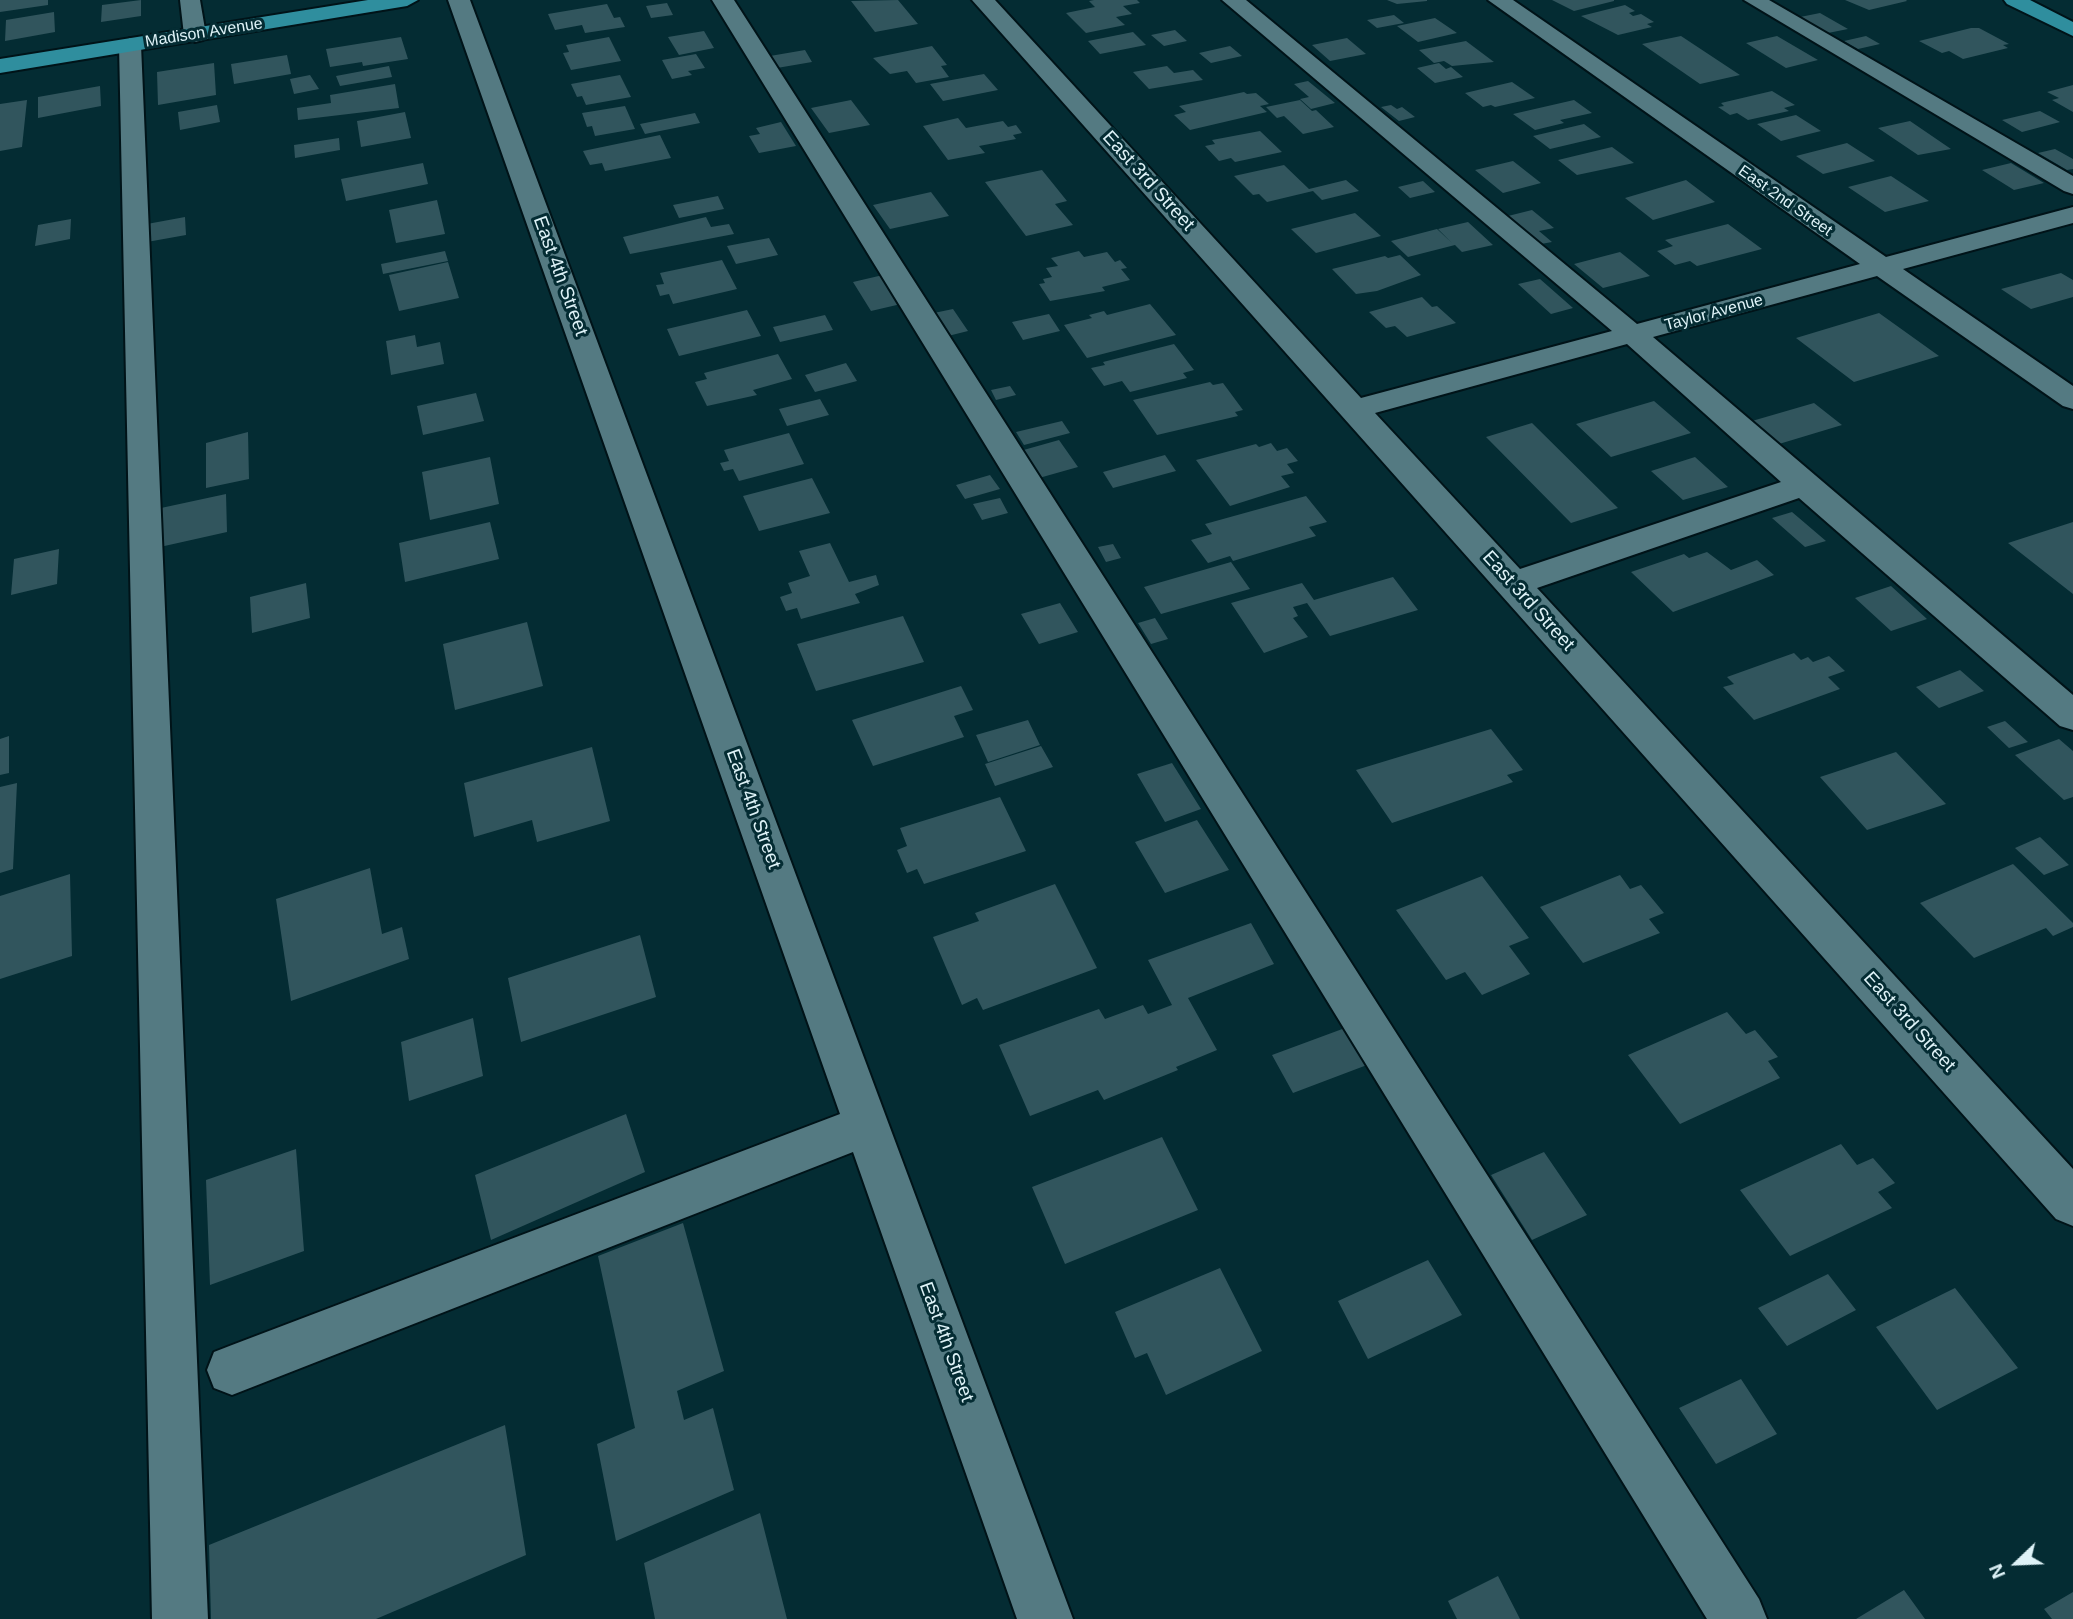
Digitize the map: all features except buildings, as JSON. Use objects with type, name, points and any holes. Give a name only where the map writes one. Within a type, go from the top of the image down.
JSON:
[{"type":"main road","name":"Madison Avenue","points":[[0,66],[407,0]]},
{"type":"main road","points":[[2014,0],[2073,30]]},
{"type":"street","points":[[190,0],[195,34]]},
{"type":"street","name":"East 4th Street","points":[[459,0],[1045,1619]]},
{"type":"street","points":[[723,0],[1739,1619]]},
{"type":"street","name":"East 3rd Street","points":[[983,0],[2073,1203]]},
{"type":"street","points":[[1233,0],[1632,335],[2073,716]]},
{"type":"street","name":"East 2nd Street","points":[[1499,0],[2073,400]]},
{"type":"street","points":[[1754,0],[2073,186]]},
{"type":"street","points":[[130,45],[180,1619]]},
{"type":"street","name":"Taylor Avenue","points":[[1354,409],[2073,215]]},
{"type":"street","points":[[1513,584],[1804,485]]},
{"type":"street","points":[[232,1370],[868,1125]]}]
